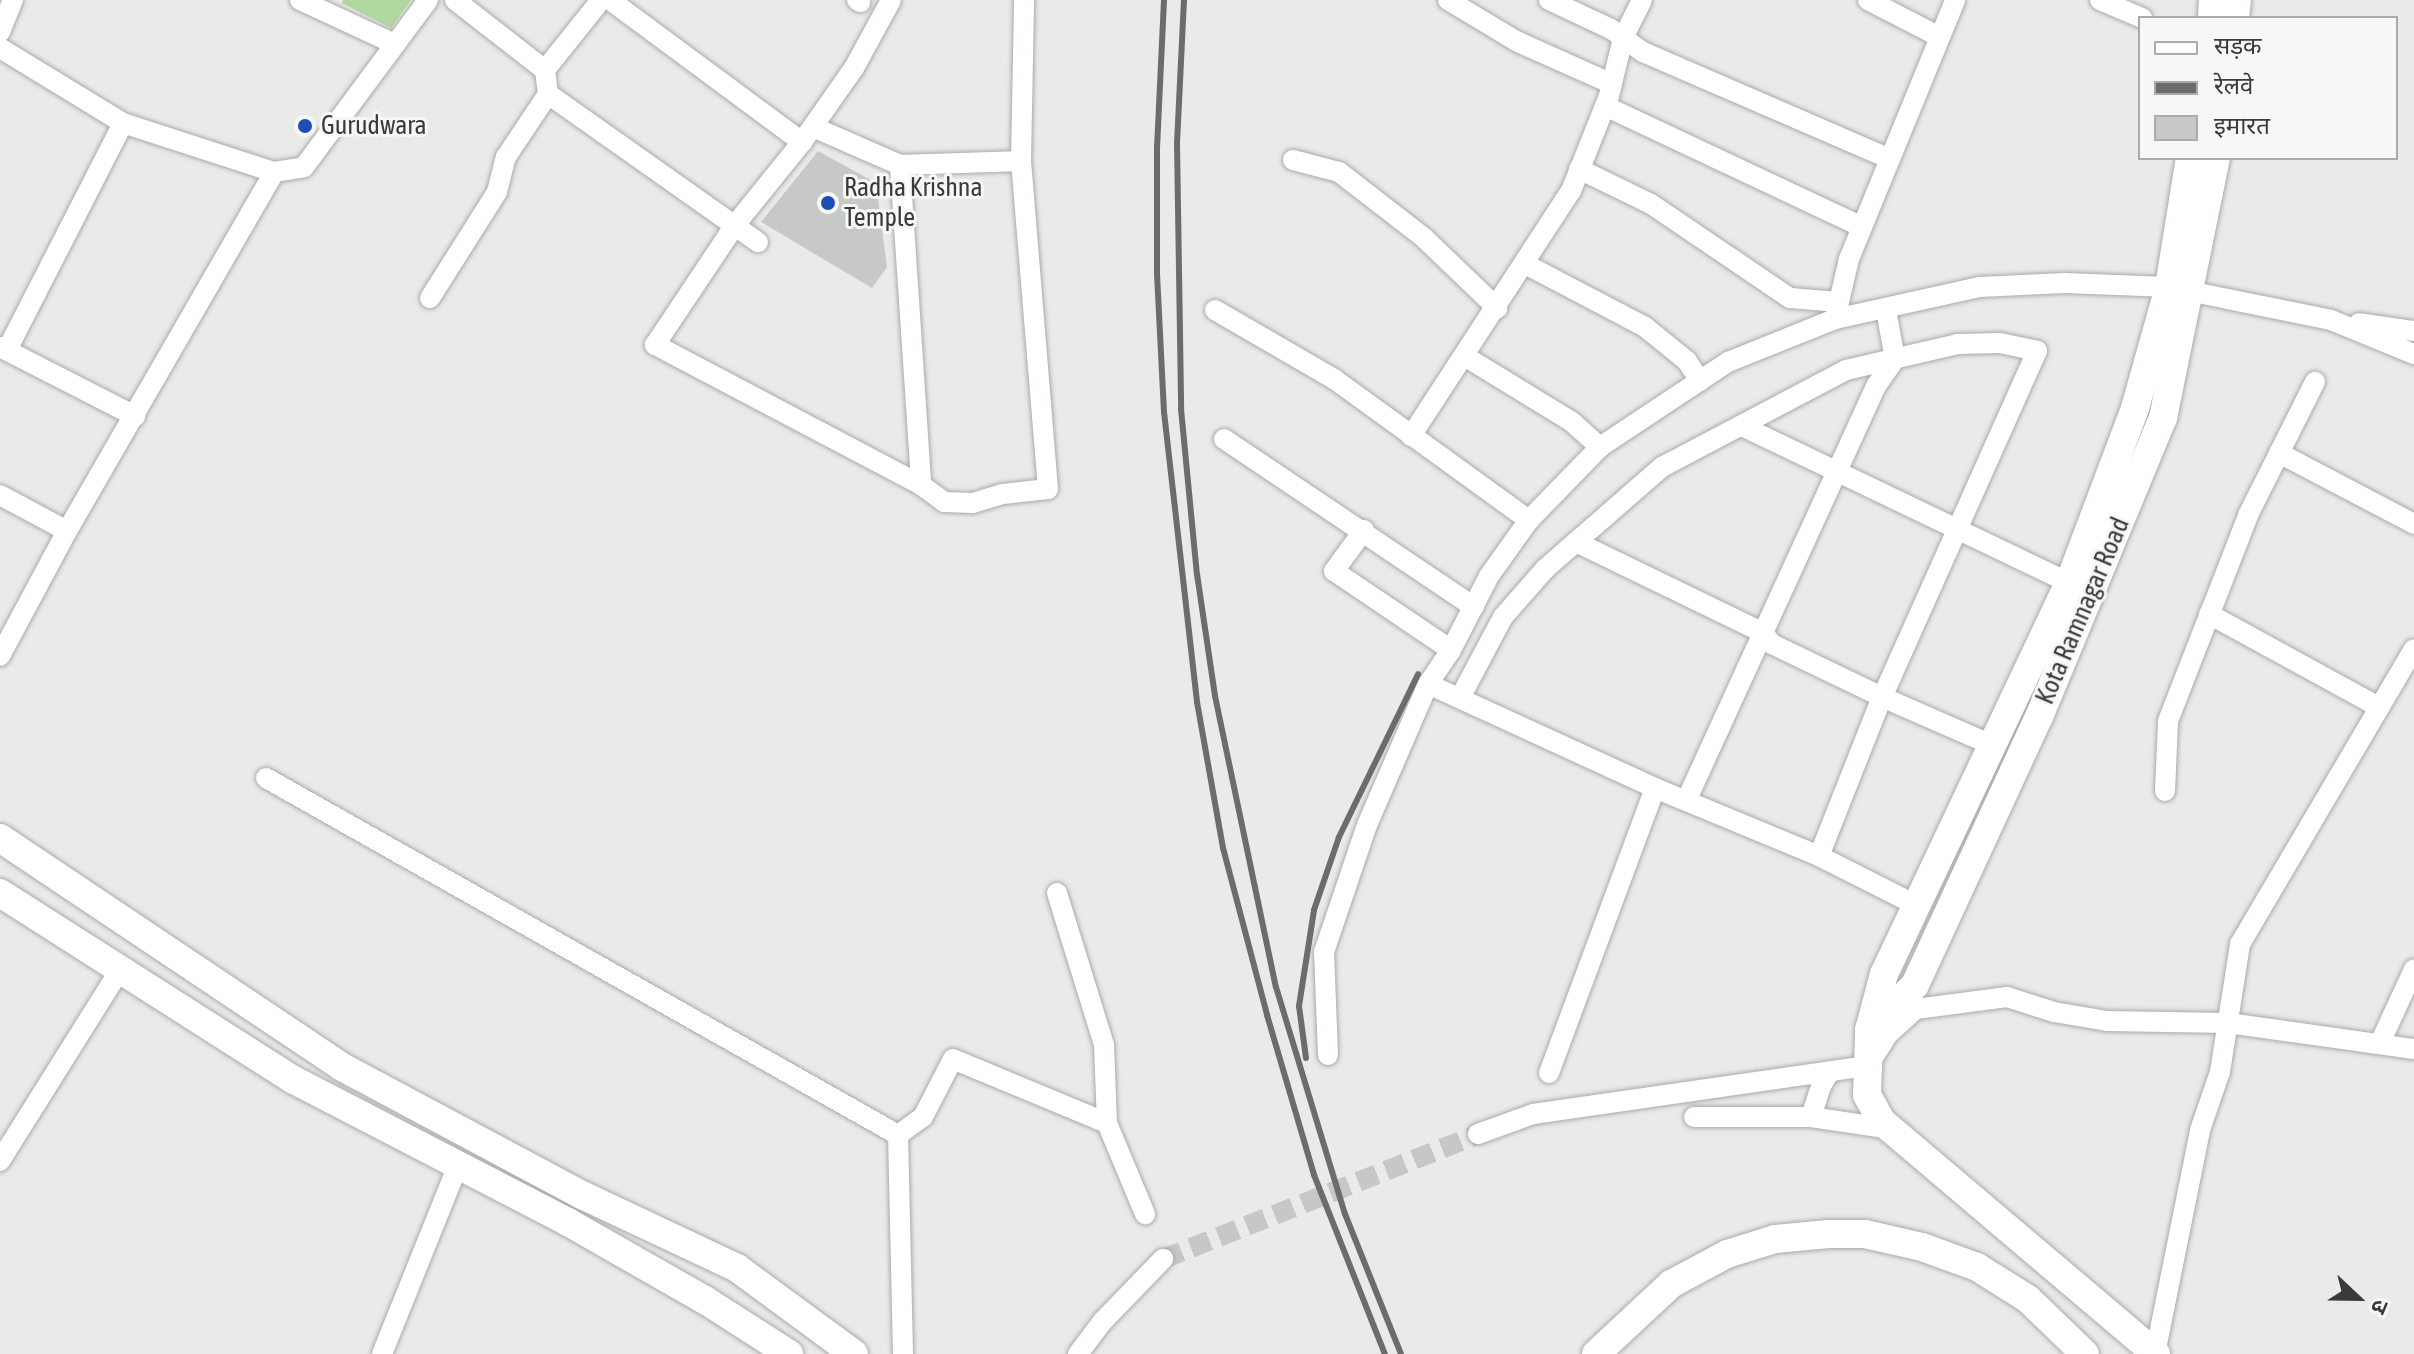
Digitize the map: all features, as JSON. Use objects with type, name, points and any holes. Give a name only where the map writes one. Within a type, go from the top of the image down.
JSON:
[{"type":"street","points":[[0,32],[13,0]]},
{"type":"street","points":[[300,0],[326,6],[395,44]]},
{"type":"street","points":[[0,48],[123,123],[274,172],[304,167],[428,0]]},
{"type":"street","points":[[430,298],[497,192],[506,157],[548,94],[545,70],[455,0]]},
{"type":"street","points":[[545,70],[601,0]]},
{"type":"street","points":[[610,0],[808,134],[900,165],[1021,161]]},
{"type":"street","points":[[891,0],[854,68],[808,134],[735,225],[655,345],[921,485],[944,502],[973,503],[1003,494],[1048,489],[1021,161],[1024,0]]},
{"type":"street","points":[[1448,0],[1516,41],[1612,84]]},
{"type":"street","points":[[1549,0],[1623,38],[1643,52],[1890,159]]},
{"type":"street","points":[[1411,436],[1466,357],[1571,191],[1605,106],[1623,38],[1642,0]]},
{"type":"street","points":[[1868,0],[1940,37]]},
{"type":"street","points":[[1328,1055],[1324,952],[1367,825],[1428,684],[1451,650],[1489,576],[1529,520],[1600,447],[1728,362],[1797,334],[1837,310],[1849,259],[1955,0]]},
{"type":"street","points":[[2100,0],[2138,16]]},
{"type":"street","points":[[548,94],[758,242]]},
{"type":"street","points":[[1605,106],[1862,227]]},
{"type":"street","points":[[123,123],[3,349],[135,416]]},
{"type":"street","points":[[1293,160],[1339,172],[1423,237],[1497,308]]},
{"type":"street","points":[[2190,160],[2179,289],[2069,583],[1884,974],[1869,1030],[1867,1095],[1890,1129],[2156,1354],[2200,1130],[2220,1072],[2240,944],[2414,649]]},
{"type":"street","name":"Kota Ramnagar Road","points":[[1869,1030],[1915,985],[2039,717],[2163,418],[2179,289],[2215,160]]},
{"type":"street","points":[[900,165],[921,485]]},
{"type":"street","points":[[1579,169],[1651,204],[1790,298],[1837,310],[1886,310],[1979,287],[2065,283],[2179,289],[2331,320],[2414,331]]},
{"type":"street","points":[[2,649],[274,172]]},
{"type":"street","points":[[1525,264],[1645,327],[1687,361],[1700,381]]},
{"type":"street","points":[[1790,298],[1797,334]]},
{"type":"street","points":[[1215,310],[1334,379],[1529,520]]},
{"type":"street","points":[[1687,799],[1876,386],[1895,359],[1886,310]]},
{"type":"street","points":[[2331,320],[2414,354]]},
{"type":"street","points":[[1461,696],[1503,617],[1545,569],[1662,467],[1703,442],[1742,426],[1846,370],[1958,344],[2000,343],[2037,351],[1882,697],[1819,856]]},
{"type":"street","points":[[1466,357],[1572,422],[1600,447]]},
{"type":"street","points":[[2165,791],[2168,721],[2249,513],[2315,382]]},
{"type":"street","points":[[1742,426],[1836,474],[2069,583]]},
{"type":"street","points":[[1224,439],[1364,530],[1474,607]]},
{"type":"street","points":[[2279,453],[2414,524]]},
{"type":"street","points":[[0,495],[67,531]]},
{"type":"street","points":[[1364,530],[1334,571],[1451,650]]},
{"type":"street","points":[[1576,542],[1763,633],[1772,644],[1994,746]]},
{"type":"street","points":[[2209,614],[2379,707]]},
{"type":"street","points":[[1428,684],[1461,696],[1655,788],[1819,856],[1918,906]]},
{"type":"street","points":[[266,778],[898,1135]]},
{"type":"street","points":[[1549,1073],[1655,788]]},
{"type":"street","points":[[0,838],[342,1067],[584,1196],[737,1268],[854,1354]]},
{"type":"street","points":[[0,893],[120,970],[166,995],[294,1080],[458,1165],[705,1300],[789,1354]]},
{"type":"street","points":[[1057,893],[1104,1045],[1107,1123],[1145,1214]]},
{"type":"street","points":[[2380,1043],[2414,969]]},
{"type":"street","points":[[0,1161],[120,970]]},
{"type":"street","points":[[1868,1066],[1888,1034],[1916,1009],[1943,1003],[2007,997],[2054,1012],[2107,1021],[2228,1023],[2414,1049]]},
{"type":"street","points":[[898,1135],[923,1117],[953,1059],[1107,1123]]},
{"type":"street","points":[[1478,1134],[1533,1114],[1868,1066]]},
{"type":"street","points":[[1811,1117],[1830,1071]]},
{"type":"street","points":[[1694,1117],[1811,1117],[1890,1129]]},
{"type":"street","points":[[898,1135],[903,1354]]},
{"type":"street","points":[[382,1354],[458,1165]]},
{"type":"street","points":[[1596,1354],[1671,1284],[1727,1254],[1775,1239],[1829,1234],[1865,1234],[1922,1247],[1977,1267],[2028,1299],[2085,1354]]},
{"type":"street","points":[[1078,1354],[1102,1322],[1163,1259]]},
{"type":"green space","points":[[343,0],[411,0],[391,28],[342,3]]},
{"type":"building","name":"Radha Krishna Temple","points":[[818,151],[876,183],[887,267],[872,288],[761,222]]},
{"type":"tunnel","points":[[1163,1259],[1478,1134]]},
{"type":"railway","points":[[1164,0],[1157,146],[1157,274],[1164,412],[1197,702],[1223,848],[1267,1015],[1314,1175],[1385,1354]]},
{"type":"railway","points":[[1184,0],[1177,143],[1181,409],[1197,574],[1215,696],[1276,987],[1345,1214],[1401,1354]]},
{"type":"railway","points":[[1306,1058],[1299,1006],[1314,910],[1339,837],[1418,674]]},
{"type":"place","name":"Gurudwara","points":[[305,126]]},
{"type":"place","name":"Radha Krishna Temple","points":[[828,203]]}]
